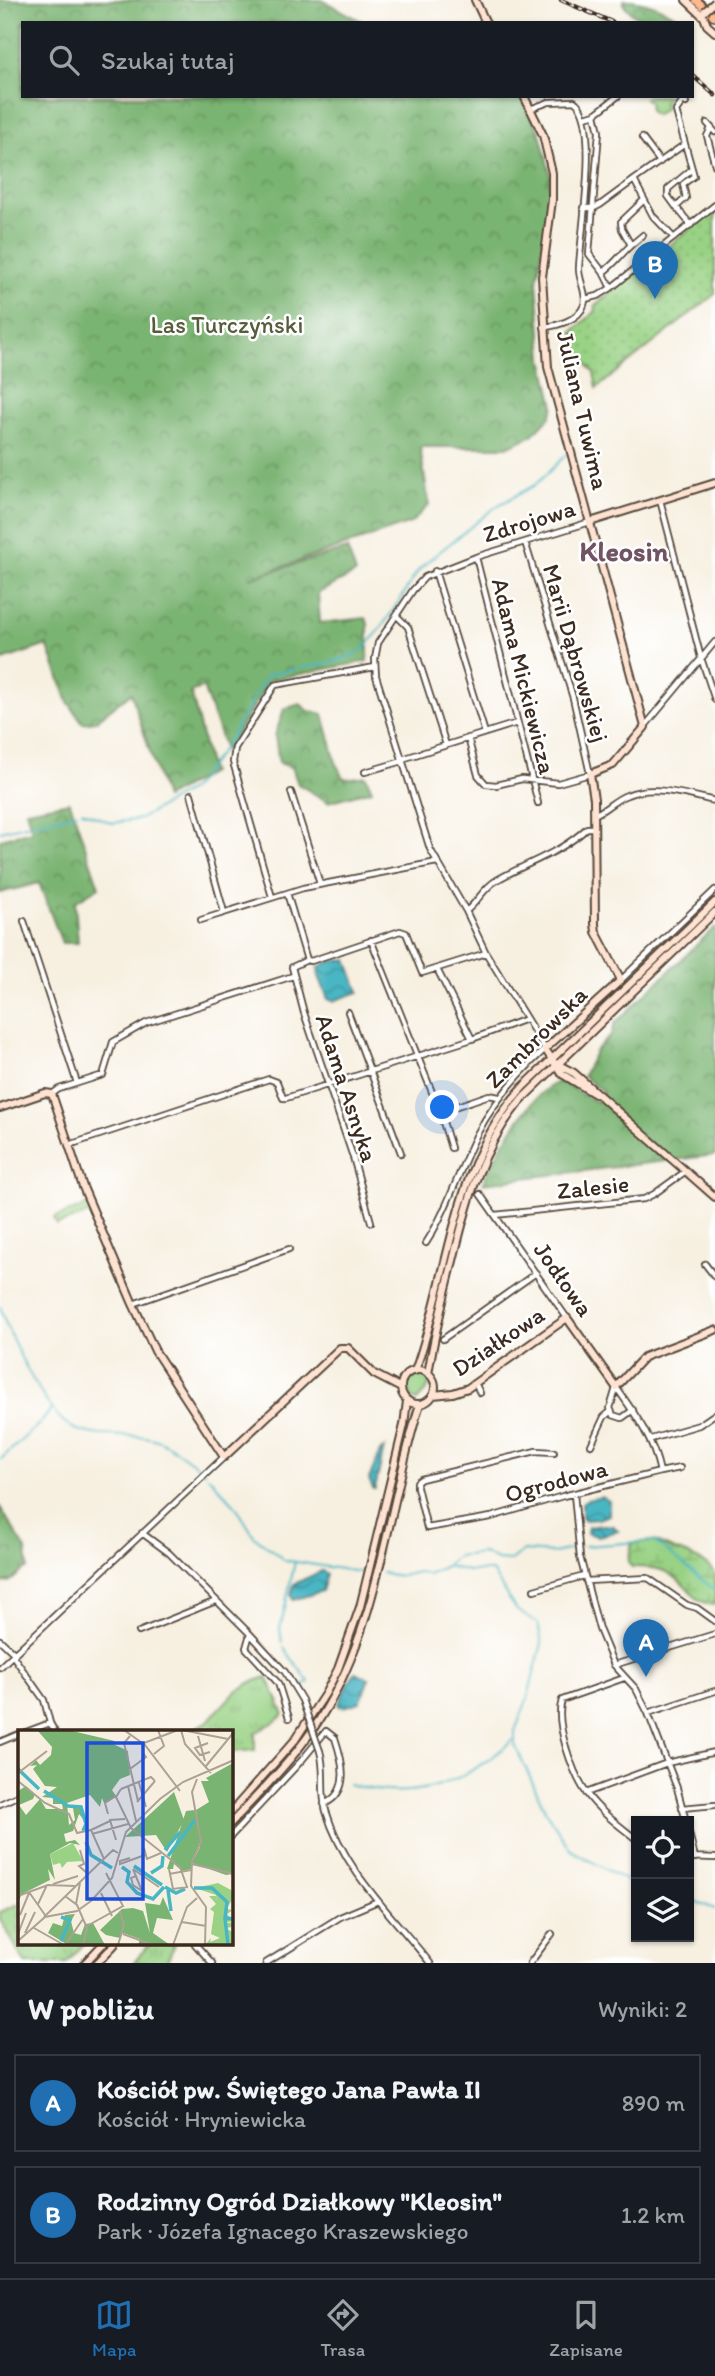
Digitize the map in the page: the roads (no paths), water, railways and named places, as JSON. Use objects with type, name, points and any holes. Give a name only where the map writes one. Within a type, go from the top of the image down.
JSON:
[{"type":"main road","points":[[696,0],[715,17]]},
{"type":"street","points":[[475,0],[485,21]]},
{"type":"street","points":[[686,0],[705,14],[707,25],[715,32]]},
{"type":"street","points":[[705,14],[713,2]]},
{"type":"street","name":"Juliana Tuwima","points":[[524,98],[547,145],[552,173],[552,200],[542,268],[548,367],[645,727]]},
{"type":"street","points":[[585,117],[595,114],[615,98]]},
{"type":"street","points":[[530,109],[546,103],[569,100],[579,104],[585,117],[589,139],[579,269],[584,299],[581,309],[566,321],[558,326],[544,327]]},
{"type":"street","points":[[676,207],[687,198],[683,184],[694,176],[676,111],[683,100],[686,103]]},
{"type":"street","points":[[595,114],[599,132],[589,254],[611,288]]},
{"type":"street","points":[[707,123],[713,130],[707,136],[715,165]]},
{"type":"street","points":[[642,138],[660,162]]},
{"type":"street","points":[[583,208],[594,208],[685,144]]},
{"type":"street","points":[[691,225],[668,196],[668,189],[692,169]]},
{"type":"street","points":[[634,180],[653,216],[674,238]]},
{"type":"street","points":[[631,245],[621,222],[644,200]]},
{"type":"street","points":[[584,299],[598,296],[611,288],[715,205]]},
{"type":"street","points":[[603,272],[612,267],[619,255],[643,236]]},
{"type":"street","name":"Zdrojowa","points":[[435,571],[715,483]]},
{"type":"street","points":[[660,500],[701,658],[715,701]]},
{"type":"street","name":"Marii Dąbrowskiej","points":[[525,542],[573,698],[590,775]]},
{"type":"street","name":"Adama Mickiewicza","points":[[476,557],[538,803]]},
{"type":"street","points":[[485,733],[435,571],[419,583],[378,643],[374,667],[430,849],[466,911],[486,953],[545,1049],[555,1061],[570,1070],[715,1197]]},
{"type":"street","points":[[396,615],[408,627],[446,745]]},
{"type":"street","points":[[468,738],[478,775],[486,784],[496,785],[522,779],[558,783],[590,775],[613,765],[715,642]]},
{"type":"street","points":[[270,897],[233,762],[234,748],[275,685],[374,667]]},
{"type":"street","points":[[365,772],[517,723]]},
{"type":"street","points":[[590,775],[594,815],[596,932],[621,980]]},
{"type":"street","points":[[594,815],[626,795],[646,791],[715,801]]},
{"type":"street","points":[[291,792],[320,884]]},
{"type":"street","points":[[191,794],[224,912]]},
{"type":"street","points":[[466,911],[484,889],[496,881],[571,843],[587,828],[594,828]]},
{"type":"street","points":[[201,920],[287,892],[437,862]]},
{"type":"street","name":"Zambrowska","points":[[426,1243],[445,1211],[478,1132],[499,1097],[545,1049],[715,890]]},
{"type":"street","points":[[287,892],[307,960],[311,961],[400,931],[406,933],[422,974],[486,953]]},
{"type":"street","name":"Zambrowska","points":[[470,1184],[500,1128],[555,1061],[715,902]]},
{"type":"street","name":"Zambrowska","points":[[555,1061],[715,912]]},
{"type":"street","points":[[24,921],[77,1084]]},
{"type":"street","points":[[371,940],[440,1112],[451,1148]]},
{"type":"street","name":"Adama Asnyka","points":[[307,960],[294,965],[293,976],[371,1222]]},
{"type":"street","points":[[437,969],[471,1039]]},
{"type":"street","points":[[0,1108],[103,1075],[113,1042],[146,1023],[293,976]]},
{"type":"street","points":[[348,1012],[401,1153]]},
{"type":"street","points":[[68,1145],[269,1079],[277,1082],[283,1098],[286,1098],[471,1039],[526,1018]]},
{"type":"street","points":[[49,1093],[133,1304],[155,1351],[224,1457]]},
{"type":"street","points":[[440,1112],[489,1095],[499,1097]]},
{"type":"street","name":"Zalesie","points":[[495,1215],[644,1199],[687,1171]]},
{"type":"street","points":[[415,1371],[470,1184]]},
{"type":"street","points":[[407,1401],[420,1404],[428,1401],[434,1391],[428,1374],[470,1184]]},
{"type":"street","name":"Jodłowa","points":[[481,1194],[651,1439]]},
{"type":"street","points":[[133,1304],[289,1249]]},
{"type":"street","points":[[705,1264],[715,1277]]},
{"type":"street","points":[[443,1339],[536,1273]]},
{"type":"street","name":"Działkowa","points":[[434,1391],[448,1394],[460,1392],[567,1318]]},
{"type":"street","points":[[591,1445],[604,1417],[610,1412],[616,1387],[644,1357],[715,1330]]},
{"type":"street","points":[[0,1667],[340,1348],[348,1348],[374,1374],[401,1388]]},
{"type":"street","points":[[233,1810],[295,1741],[325,1694],[347,1647],[366,1584],[404,1425],[407,1401],[401,1388],[402,1379],[415,1371],[428,1374]]},
{"type":"street","points":[[382,1378],[402,1379]]},
{"type":"street","points":[[475,1383],[480,1393]]},
{"type":"street","points":[[233,1821],[281,1770],[320,1718],[346,1670],[363,1625],[420,1404]]},
{"type":"street","points":[[610,1412],[617,1418],[622,1418],[633,1410]]},
{"type":"street","points":[[660,1472],[651,1439],[699,1425],[715,1414]]},
{"type":"street","name":"Ogrodowa","points":[[554,1452],[536,1451],[421,1479],[417,1482],[426,1528],[491,1517],[680,1468]]},
{"type":"street","points":[[574,1494],[580,1557],[599,1629],[614,1665],[636,1689],[648,1713],[684,1816]]},
{"type":"street","points":[[142,1533],[169,1553],[285,1672],[302,1700],[320,1751],[324,1766],[324,1804],[339,1844],[379,1902],[430,1963]]},
{"type":"street","points":[[534,1590],[585,1578],[648,1577],[715,1621]]},
{"type":"street","points":[[139,1632],[216,1601]]},
{"type":"street","points":[[250,1634],[246,1648],[278,1683],[289,1718]]},
{"type":"street","points":[[614,1665],[715,1634]]},
{"type":"street","points":[[0,1640],[14,1655],[44,1700],[54,1730]]},
{"type":"street","points":[[624,1678],[562,1700],[559,1709],[561,1730],[586,1793],[631,1834]]},
{"type":"street","points":[[648,1713],[715,1691]]},
{"type":"street","points":[[31,1730],[50,1723]]},
{"type":"street","points":[[233,1834],[326,1731],[335,1738],[343,1782],[335,1798],[324,1804]]},
{"type":"street","points":[[0,1742],[18,1734]]},
{"type":"street","points":[[586,1793],[667,1763],[715,1752]]},
{"type":"street","points":[[0,1804],[18,1795]]},
{"type":"street","points":[[682,1808],[715,1805]]},
{"type":"street","points":[[694,1858],[715,1858]]},
{"type":"street","points":[[266,1963],[340,1917],[379,1902]]},
{"type":"street","points":[[530,1963],[552,1934]]},
{"type":"street","points":[[85,1963],[101,1946]]},
{"type":"street","points":[[96,1963],[113,1946]]},
{"type":"street","points":[[197,1946],[212,1963]]},
{"type":"water","points":[[347,959],[359,992],[333,1001],[328,999],[318,968],[328,962]]},
{"type":"water","points":[[384,1448],[375,1489],[373,1489],[369,1479]]},
{"type":"water","points":[[602,1497],[609,1501],[609,1515],[585,1520],[582,1517],[582,1503]]},
{"type":"water","points":[[613,1526],[618,1531],[598,1536],[587,1533],[588,1527]]},
{"type":"water","points":[[322,1571],[327,1574],[322,1591],[293,1600],[291,1595],[294,1584]]},
{"type":"water","points":[[355,1672],[369,1678],[360,1702],[339,1706],[340,1700]]},
{"type":"waterway","points":[[428,561],[497,506],[535,485],[567,454]]},
{"type":"waterway","points":[[300,668],[343,659],[364,648],[426,563]]},
{"type":"waterway","points":[[82,811],[112,823],[140,819],[193,788],[226,745],[267,675],[295,669]]},
{"type":"waterway","points":[[0,831],[77,813]]},
{"type":"waterway","points":[[0,1307],[30,1375],[52,1409],[64,1422],[75,1429],[93,1434],[156,1440],[178,1452],[204,1472]]},
{"type":"waterway","points":[[0,1460],[51,1410]]},
{"type":"waterway","points":[[208,1476],[235,1505],[254,1536],[284,1560],[366,1573]]},
{"type":"waterway","points":[[584,1546],[654,1541],[715,1590]]},
{"type":"waterway","points":[[382,1573],[401,1576],[417,1572],[428,1574],[446,1566],[457,1556],[483,1553],[497,1560],[510,1561],[524,1551],[553,1553],[572,1549]]},
{"type":"waterway","points":[[282,1642],[280,1629],[295,1562]]},
{"type":"waterway","points":[[447,1566],[468,1571],[492,1571],[515,1609],[538,1624],[542,1643],[527,1700],[515,1731],[515,1745],[546,1812],[571,1850],[631,1883]]},
{"type":"waterway","points":[[284,1648],[309,1682],[304,1686]]},
{"type":"waterway","points":[[348,1784],[395,1791],[436,1786],[475,1769],[513,1740]]},
{"type":"waterway","points":[[694,1901],[715,1909]]},
{"type":"railway","points":[[561,0],[609,21]]},
{"type":"railway","points":[[694,77],[715,95]]},
{"type":"place","name":"Rodzinny Ogród Działkowy \"Kleosin\"","points":[[655,299]]},
{"type":"place","name":"Kościół pw. Świętego Jana Pawła II","points":[[646,1677]]},
{"type":"district","name":"Kleosin","points":[[624,551]]},
{"type":"park label","name":"Las Turczyński","points":[[227,324]]}]
